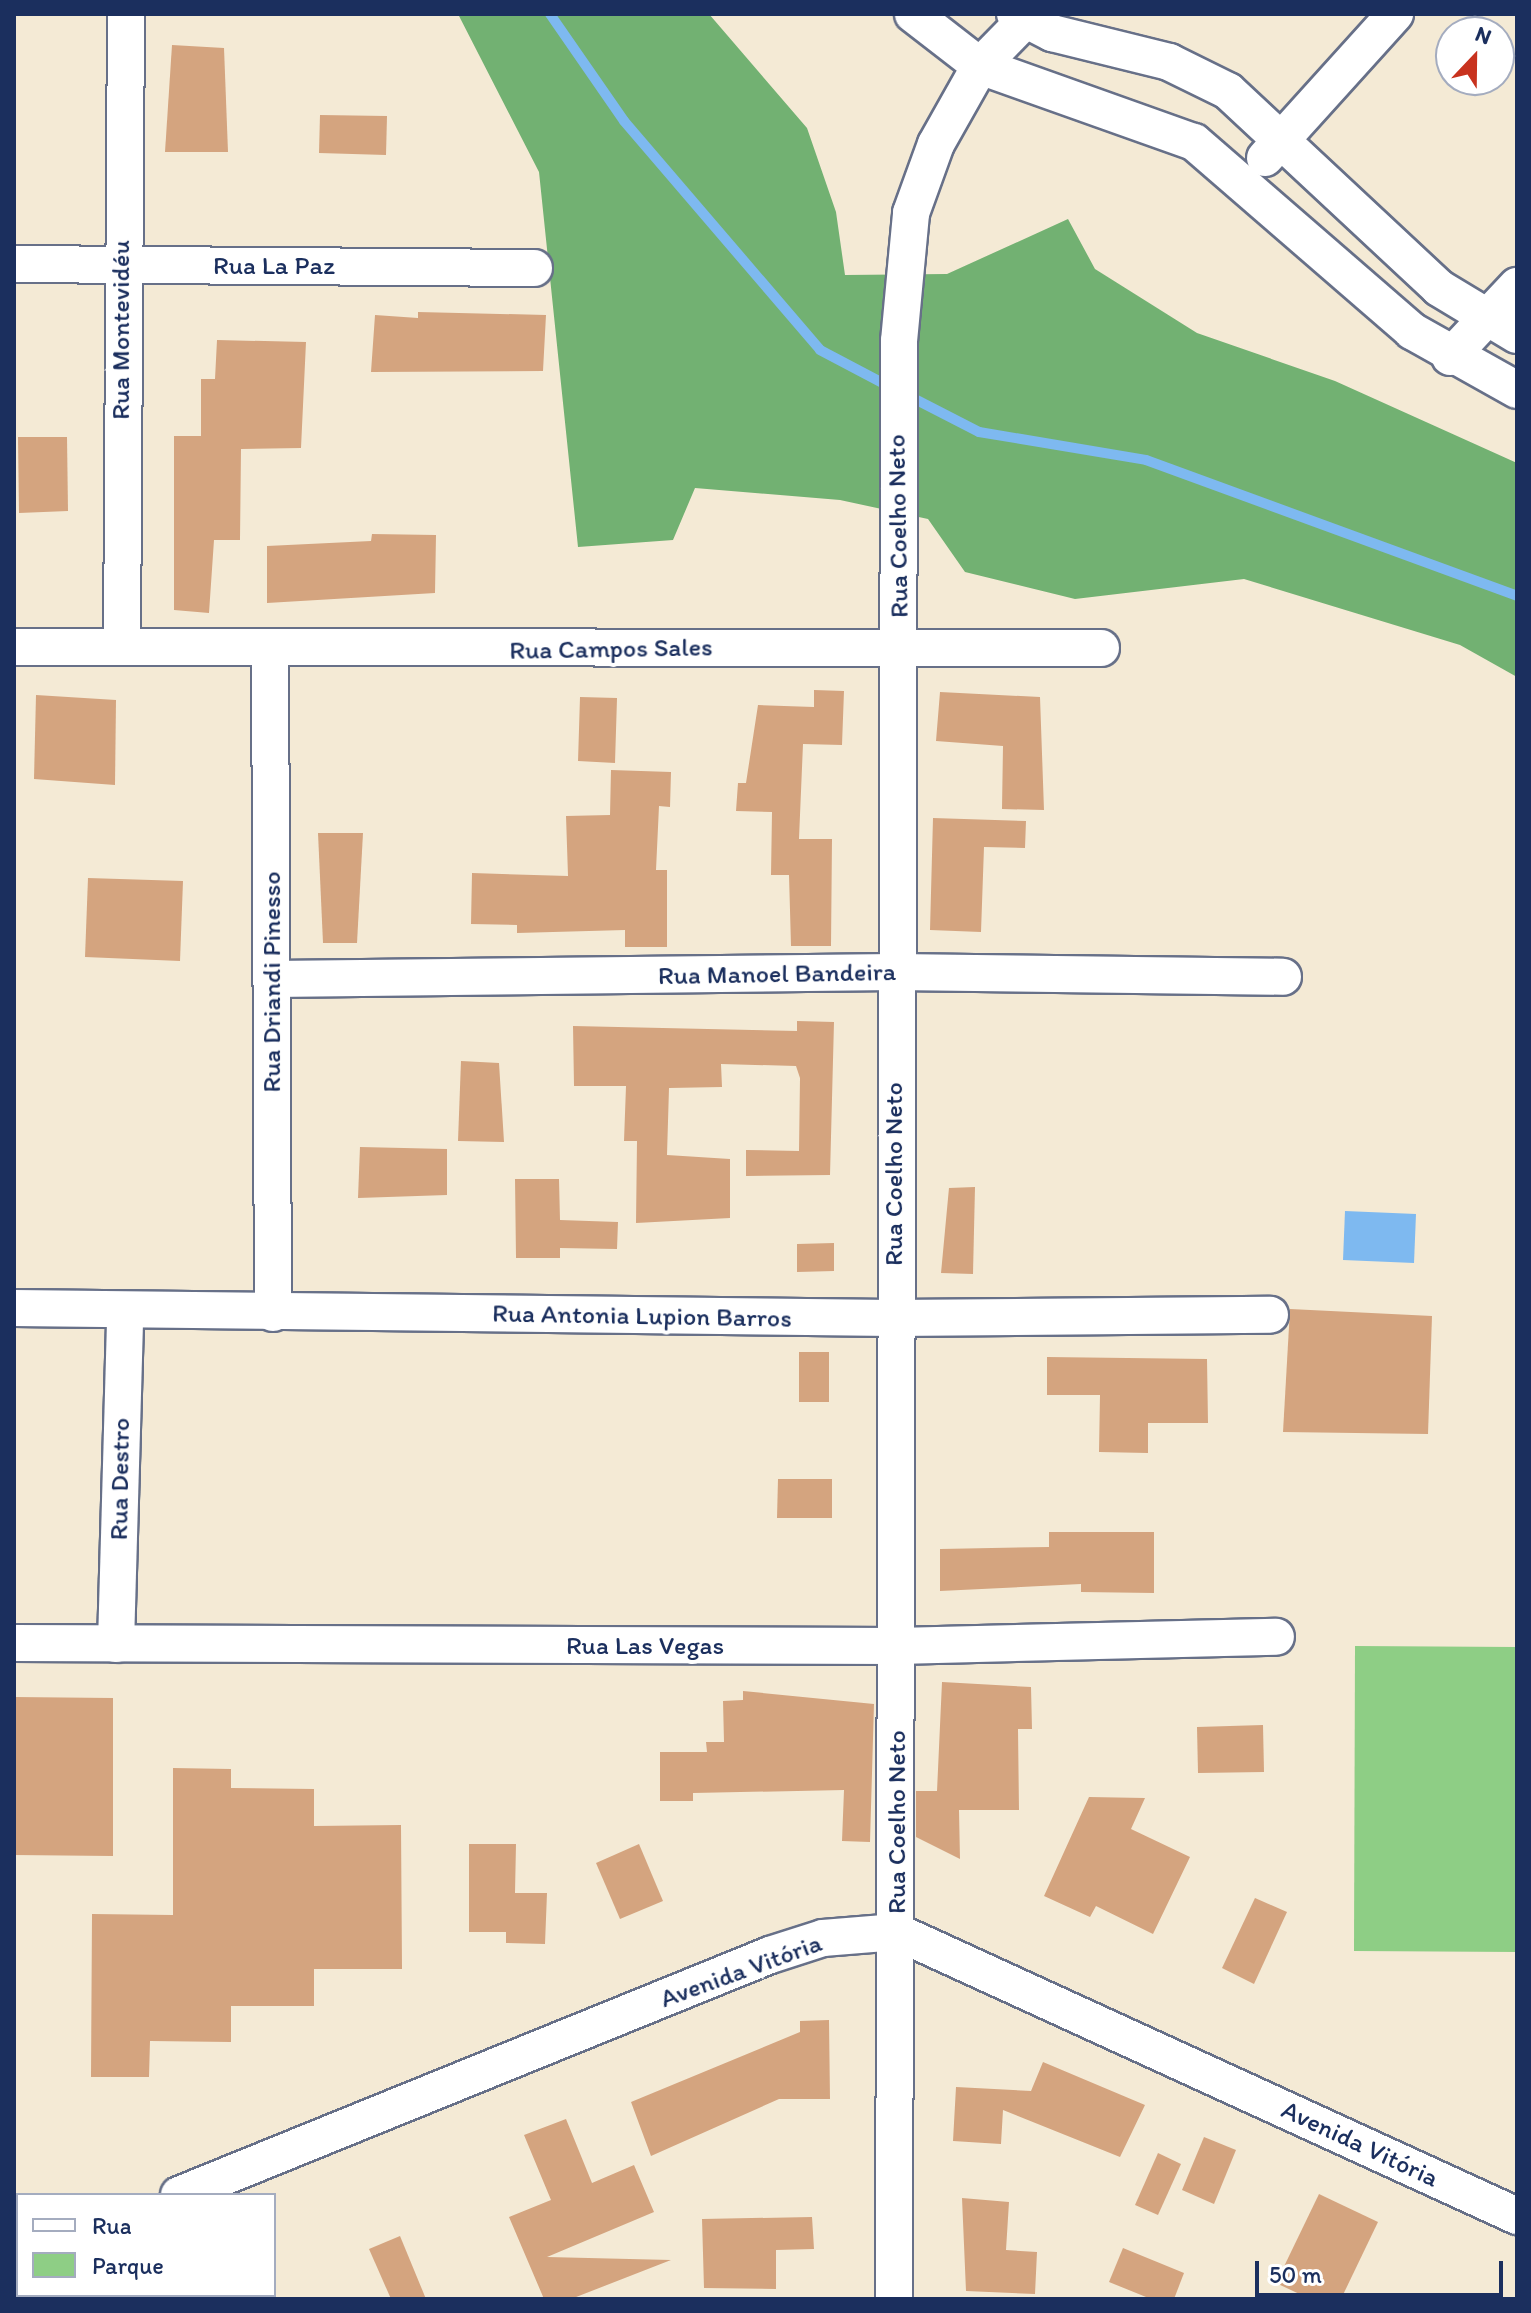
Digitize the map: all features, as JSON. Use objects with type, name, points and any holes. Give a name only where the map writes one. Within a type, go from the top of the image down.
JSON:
[{"type":"street","name":"Rua Montevidéu","points":[[122,646],[120,265],[126,14]]},
{"type":"street","points":[[913,14],[980,66],[1173,130],[1245,181],[1377,302],[1450,357],[1517,390]]},
{"type":"street","points":[[1245,181],[1395,14]]},
{"type":"street","points":[[1024,16],[1200,74],[1248,106],[1281,141],[1439,288],[1517,335]]},
{"type":"street","name":"Rua Coelho Neto","points":[[894,2299],[897,1646],[893,1318],[900,646],[896,436],[899,341],[911,213],[936,144],[980,66],[1024,16]]},
{"type":"street","name":"Rua La Paz","points":[[14,264],[534,268]]},
{"type":"street","points":[[1450,357],[1517,286]]},
{"type":"street","name":"Rua Campos Sales","points":[[14,647],[122,646],[270,652],[900,646],[1101,648]]},
{"type":"street","name":"Rua Driandi Pinesso","points":[[270,652],[273,1313]]},
{"type":"street","name":"Rua Manoel Bandeira","points":[[272,979],[895,972],[1283,977]]},
{"type":"street","name":"Rua Antonia Lupion Barros","points":[[14,1308],[125,1314],[893,1318],[1270,1315]]},
{"type":"street","name":"Rua Destro","points":[[116,1644],[125,1314]]},
{"type":"street","name":"Rua Las Vegas","points":[[14,1643],[897,1646],[1276,1637]]},
{"type":"street","name":"Avenida Vitória","points":[[184,2193],[770,1955],[823,1938],[897,1932],[1517,2216]]},
{"type":"green space","points":[[458,14],[709,14],[807,128],[836,212],[845,275],[947,274],[1068,219],[1095,269],[1197,333],[1335,381],[1517,463],[1517,677],[1460,645],[1244,579],[1075,599],[965,572],[928,519],[840,500],[695,488],[673,540],[578,547],[539,172]]},
{"type":"green space","points":[[1355,1646],[1517,1647],[1517,1952],[1354,1951]]},
{"type":"water","points":[[1345,1211],[1416,1214],[1414,1263],[1343,1260]]},
{"type":"building","points":[[172,45],[224,48],[228,152],[165,152]]},
{"type":"building","points":[[320,115],[387,116],[386,155],[319,153]]},
{"type":"building","points":[[418,312],[546,315],[543,371],[371,372],[375,315],[418,318]]},
{"type":"building","points":[[217,340],[306,342],[301,448],[241,449],[240,540],[214,540],[209,613],[174,610],[174,436],[201,436],[201,379],[215,379]]},
{"type":"building","points":[[18,437],[67,437],[68,511],[19,513]]},
{"type":"building","points":[[372,534],[436,535],[435,593],[267,603],[267,546],[371,541]]},
{"type":"building","points":[[814,690],[844,691],[842,745],[803,744],[799,839],[832,839],[831,946],[791,946],[789,875],[771,875],[772,812],[736,811],[738,783],[746,783],[758,705],[814,707]]},
{"type":"building","points":[[940,692],[1040,697],[1044,810],[1002,809],[1003,746],[936,741]]},
{"type":"building","points":[[36,695],[116,700],[115,785],[34,779]]},
{"type":"building","points":[[580,697],[617,698],[615,763],[578,761]]},
{"type":"building","points":[[611,770],[671,772],[670,807],[659,806],[656,870],[667,870],[667,947],[625,947],[625,930],[517,933],[517,925],[471,924],[472,873],[568,876],[566,816],[610,815]]},
{"type":"building","points":[[933,818],[1026,821],[1025,848],[984,847],[981,932],[930,930]]},
{"type":"building","points":[[318,833],[363,833],[357,943],[323,943]]},
{"type":"building","points":[[88,878],[183,881],[180,961],[85,957]]},
{"type":"building","points":[[797,1021],[834,1022],[830,1175],[746,1176],[746,1150],[799,1151],[800,1078],[796,1066],[721,1064],[722,1087],[669,1088],[667,1155],[730,1159],[730,1218],[636,1223],[637,1141],[624,1141],[626,1086],[574,1086],[573,1026],[797,1031]]},
{"type":"building","points":[[461,1061],[499,1063],[504,1142],[458,1141]]},
{"type":"building","points":[[360,1147],[447,1149],[447,1195],[358,1198]]},
{"type":"building","points":[[515,1179],[559,1179],[560,1220],[618,1222],[617,1249],[560,1248],[560,1258],[516,1258]]},
{"type":"building","points":[[975,1187],[973,1274],[941,1273],[949,1188]]},
{"type":"building","points":[[834,1243],[834,1271],[797,1272],[797,1244]]},
{"type":"building","points":[[1290,1309],[1432,1316],[1428,1434],[1283,1432]]},
{"type":"building","points":[[799,1352],[829,1352],[829,1402],[799,1402]]},
{"type":"building","points":[[1047,1357],[1207,1359],[1208,1423],[1148,1423],[1148,1453],[1099,1452],[1100,1395],[1047,1395]]},
{"type":"building","points":[[778,1479],[832,1479],[832,1518],[777,1518]]},
{"type":"building","points":[[1049,1532],[1154,1532],[1154,1593],[1081,1592],[1081,1584],[940,1591],[940,1549],[1049,1547]]},
{"type":"building","points":[[942,1682],[1031,1687],[1032,1729],[1018,1729],[1019,1810],[959,1810],[960,1859],[916,1837],[916,1791],[937,1791]]},
{"type":"building","points":[[743,1691],[874,1704],[870,1842],[842,1841],[844,1790],[693,1793],[693,1801],[660,1801],[660,1752],[707,1752],[706,1742],[724,1742],[723,1701],[743,1700]]},
{"type":"building","points":[[14,1697],[113,1698],[113,1856],[14,1855]]},
{"type":"building","points":[[1263,1725],[1264,1772],[1198,1773],[1197,1727]]},
{"type":"building","points":[[173,1768],[231,1769],[231,1788],[314,1789],[314,1826],[401,1825],[402,1969],[314,1969],[314,2006],[231,2006],[231,2042],[150,2041],[149,2077],[91,2077],[92,1914],[173,1915]]},
{"type":"building","points":[[1089,1797],[1145,1798],[1131,1829],[1190,1857],[1153,1934],[1096,1906],[1090,1917],[1044,1896]]},
{"type":"building","points":[[469,1844],[516,1844],[515,1893],[547,1893],[545,1944],[506,1943],[506,1932],[469,1932]]},
{"type":"building","points":[[639,1844],[663,1901],[620,1919],[596,1863]]},
{"type":"building","points":[[1255,1898],[1287,1912],[1254,1984],[1222,1968]]},
{"type":"building","points":[[829,2020],[830,2099],[779,2099],[651,2156],[631,2102],[800,2032],[800,2021]]},
{"type":"building","points":[[1043,2062],[1145,2105],[1120,2157],[1003,2110],[1001,2144],[953,2141],[956,2087],[1031,2091]]},
{"type":"building","points":[[566,2119],[592,2183],[634,2165],[654,2212],[547,2257],[671,2260],[571,2299],[544,2299],[509,2217],[551,2200],[524,2135]]},
{"type":"building","points":[[1204,2137],[1236,2150],[1214,2204],[1182,2190]]},
{"type":"building","points":[[1158,2153],[1181,2164],[1158,2215],[1135,2205]]},
{"type":"building","points":[[1319,2194],[1378,2222],[1341,2299],[1310,2299],[1276,2283]]},
{"type":"building","points":[[962,2198],[1009,2202],[1006,2250],[1037,2252],[1035,2294],[966,2291]]},
{"type":"building","points":[[812,2217],[814,2249],[776,2250],[776,2289],[704,2288],[702,2219]]},
{"type":"building","points":[[400,2236],[426,2299],[391,2299],[369,2249]]},
{"type":"building","points":[[1123,2248],[1184,2273],[1174,2299],[1151,2299],[1109,2282]]},
{"type":"waterway","points":[[550,14],[624,121],[820,350],[892,388]]},
{"type":"waterway","points":[[907,395],[979,432],[1146,460],[1517,596]]}]
